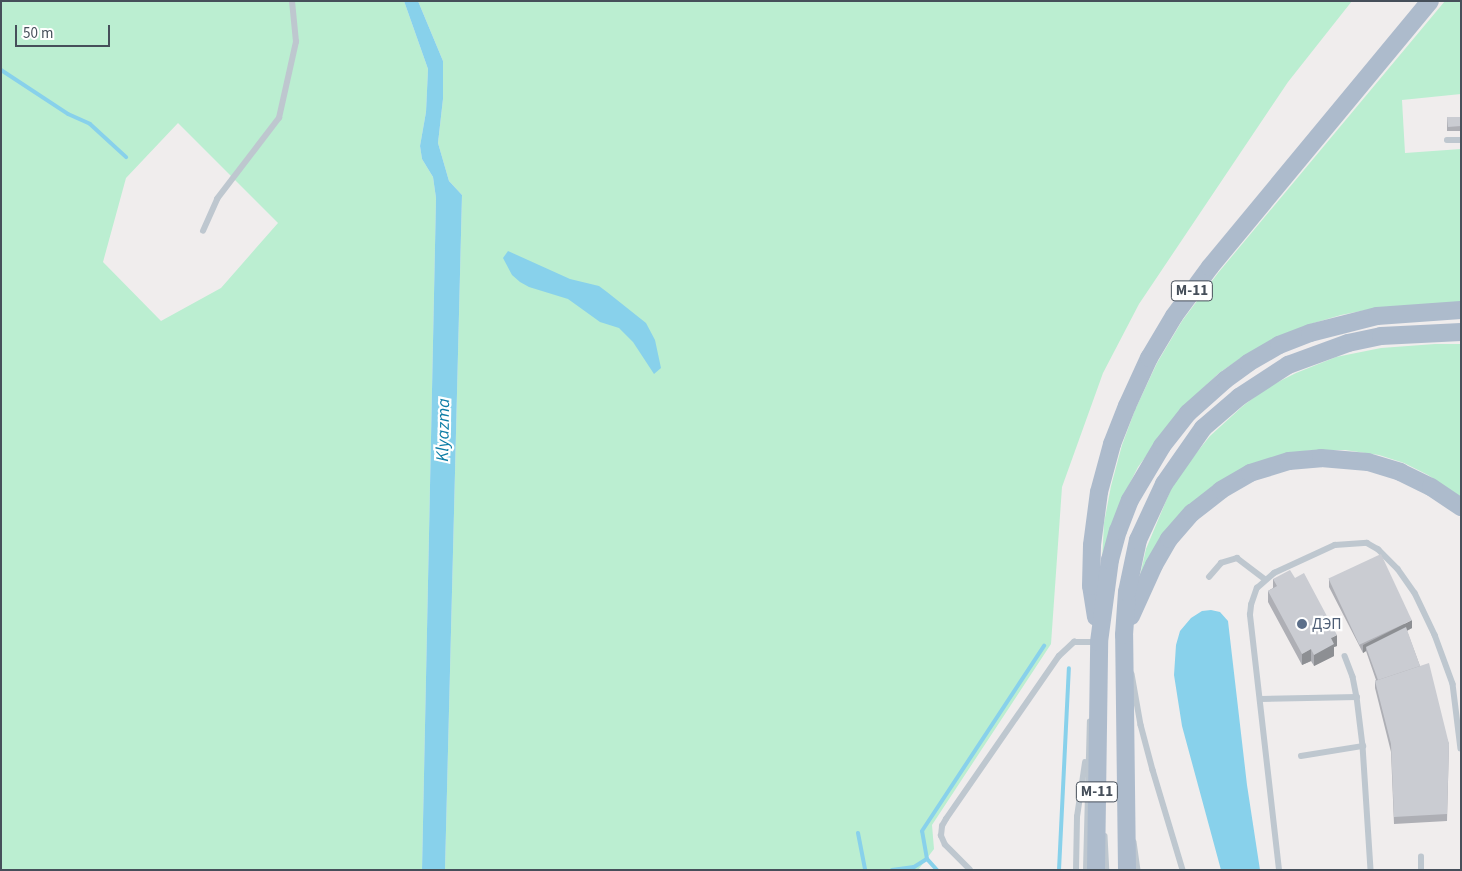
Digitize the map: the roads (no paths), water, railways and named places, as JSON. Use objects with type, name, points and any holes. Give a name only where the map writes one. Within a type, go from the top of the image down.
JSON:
[{"type":"main road","name":"М-11","points":[[1099,642],[1091,586],[1092,545],[1099,492],[1118,429],[1149,358],[1174,316],[1210,267],[1430,1]]},
{"type":"main road","name":"М-11","points":[[1096,870],[1099,642],[1110,560],[1118,531],[1130,500],[1162,446],[1188,413],[1225,380],[1248,363],[1279,345],[1310,332],[1377,316],[1461,310]]},
{"type":"main road","name":"М-11","points":[[1127,870],[1124,638],[1127,592],[1138,540],[1164,484],[1203,428],[1261,380],[1315,353],[1348,342],[1381,336],[1461,332]]},
{"type":"main road","name":"М-11","points":[[1124,638],[1138,599],[1169,539],[1192,513],[1221,490],[1250,473],[1289,461],[1321,458],[1368,462],[1416,479],[1461,507]]},
{"type":"lane","points":[[203,231],[217,200],[279,118],[296,42],[292,1]]},
{"type":"lane","points":[[1447,140],[1461,140]]},
{"type":"lane","points":[[1279,870],[1250,605],[1257,588],[1274,573],[1335,546],[1367,543],[1378,549],[1398,568],[1415,594],[1435,635],[1453,684],[1461,749]]},
{"type":"lane","points":[[1210,577],[1221,563],[1237,558],[1265,580]]},
{"type":"lane","name":"М-11","points":[[1124,638],[1141,725],[1183,870]]},
{"type":"lane","points":[[970,870],[945,845],[942,836],[942,826],[1058,656],[1074,642],[1099,642],[1077,817],[1076,870]]},
{"type":"lane","points":[[1344,656],[1353,677],[1357,697],[1363,746],[1371,870]]},
{"type":"lane","points":[[1260,699],[1357,697]]},
{"type":"lane","name":"М-11","points":[[1098,714],[1104,821]]},
{"type":"lane","points":[[1086,870],[1088,741]]},
{"type":"lane","points":[[1301,756],[1363,746]]},
{"type":"lane","points":[[1125,782],[1138,870]]},
{"type":"lane","points":[[1104,831],[1107,870]]},
{"type":"lane","points":[[1421,857],[1421,870]]},
{"type":"water","name":"Klyazma","points":[[404,1],[418,1],[443,61],[443,99],[438,143],[449,181],[462,195],[445,870],[422,870],[436,198],[433,177],[422,159],[420,146],[426,112],[428,69]]},
{"type":"water","points":[[508,251],[570,279],[599,286],[607,292],[646,323],[655,340],[661,368],[654,374],[633,342],[619,328],[600,322],[568,299],[529,287],[520,282],[512,275],[503,258]]},
{"type":"water","points":[[1202,611],[1220,612],[1228,621],[1247,785],[1260,870],[1221,870],[1182,726],[1174,675],[1176,645],[1180,631],[1191,618]]},
{"type":"waterway","points":[[1,70],[68,114],[90,124],[126,157]]},
{"type":"waterway","points":[[937,870],[927,859],[922,831],[1044,646]]},
{"type":"waterway","points":[[1059,870],[1069,668]]},
{"type":"waterway","points":[[858,833],[865,870]]},
{"type":"waterway","points":[[892,870],[914,867],[927,859]]},
{"type":"place","name":"ДЭП","points":[[1302,624]]}]
